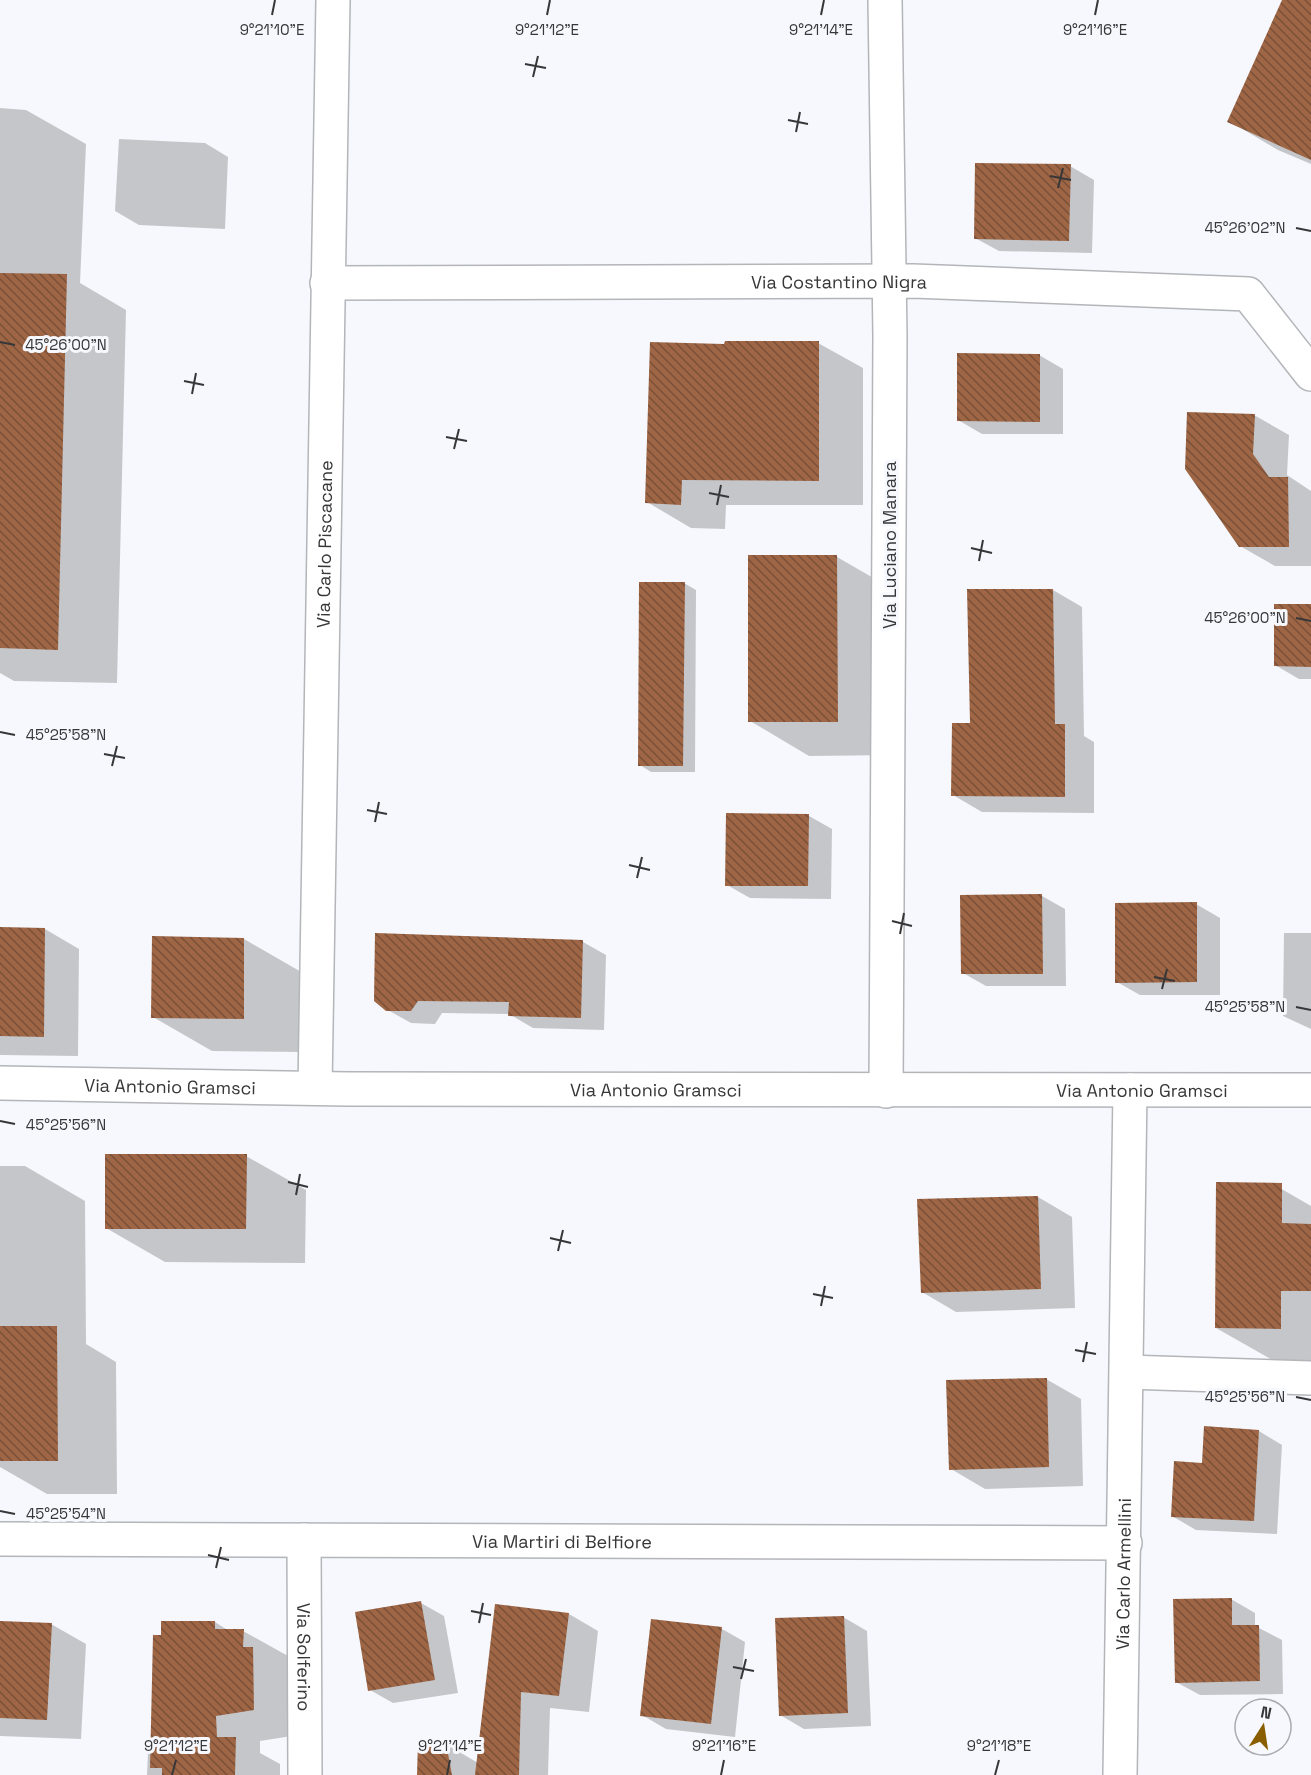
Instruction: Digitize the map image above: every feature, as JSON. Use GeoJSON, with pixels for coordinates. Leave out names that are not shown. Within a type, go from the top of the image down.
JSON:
{"type":"FeatureCollection","features":[{"type":"Feature","properties":{"kind":"street","name":"Via Carlo Piscacane"},"geometry":{"type":"LineString","coordinates":[[315,1088],[333,0]]}},
{"type":"Feature","properties":{"kind":"street","name":"Via Luciano Manara"},"geometry":{"type":"LineString","coordinates":[[885,0],[889,281],[886,1091]]}},
{"type":"Feature","properties":{"kind":"street","name":"Via Costantino Nigra"},"geometry":{"type":"LineString","coordinates":[[327,283],[889,281],[1248,294],[1311,374]]}},
{"type":"Feature","properties":{"kind":"street","name":"Via Antonio Gramsci"},"geometry":{"type":"LineString","coordinates":[[0,1083],[315,1088],[886,1091],[1311,1090]]}},
{"type":"Feature","properties":{"kind":"street","name":"Via Carlo Armellini"},"geometry":{"type":"LineString","coordinates":[[1120,1775],[1130,1090]]}},
{"type":"Feature","properties":{"kind":"street"},"geometry":{"type":"LineString","coordinates":[[1127,1372],[1311,1378]]}},
{"type":"Feature","properties":{"kind":"street","name":"Via Martiri di Belfiore"},"geometry":{"type":"LineString","coordinates":[[0,1539],[1125,1543]]}},
{"type":"Feature","properties":{"kind":"street","name":"Via Solferino"},"geometry":{"type":"LineString","coordinates":[[304,1540],[305,1775]]}},
{"type":"Feature","properties":{"kind":"building"},"geometry":{"type":"Polygon","coordinates":[[[1282,0],[1311,0],[1311,160],[1227,122],[1282,0]]]}},
{"type":"Feature","properties":{"kind":"building"},"geometry":{"type":"Polygon","coordinates":[[[975,163],[1071,164],[1069,241],[974,239],[975,163]]]}},
{"type":"Feature","properties":{"kind":"building"},"geometry":{"type":"Polygon","coordinates":[[[0,273],[67,274],[58,650],[0,648],[0,273]]]}},
{"type":"Feature","properties":{"kind":"building"},"geometry":{"type":"Polygon","coordinates":[[[725,341],[819,341],[819,481],[682,480],[681,505],[645,503],[650,342],[724,344],[725,341]]]}},
{"type":"Feature","properties":{"kind":"building"},"geometry":{"type":"Polygon","coordinates":[[[957,353],[1040,354],[1040,422],[957,421],[957,353]]]}},
{"type":"Feature","properties":{"kind":"building"},"geometry":{"type":"Polygon","coordinates":[[[1187,412],[1255,414],[1253,454],[1269,477],[1288,477],[1289,547],[1239,547],[1185,469],[1187,412]]]}},
{"type":"Feature","properties":{"kind":"building"},"geometry":{"type":"Polygon","coordinates":[[[748,555],[837,555],[838,722],[748,722],[748,555]]]}},
{"type":"Feature","properties":{"kind":"building"},"geometry":{"type":"Polygon","coordinates":[[[639,582],[685,582],[683,766],[638,766],[639,582]]]}},
{"type":"Feature","properties":{"kind":"building"},"geometry":{"type":"Polygon","coordinates":[[[967,589],[1053,589],[1055,724],[1065,724],[1065,797],[951,796],[952,723],[970,723],[967,589]]]}},
{"type":"Feature","properties":{"kind":"building"},"geometry":{"type":"Polygon","coordinates":[[[1274,604],[1311,604],[1311,667],[1274,666],[1274,604]]]}},
{"type":"Feature","properties":{"kind":"building"},"geometry":{"type":"Polygon","coordinates":[[[726,813],[809,814],[808,886],[725,886],[726,813]]]}},
{"type":"Feature","properties":{"kind":"building"},"geometry":{"type":"Polygon","coordinates":[[[1042,894],[1043,974],[961,974],[960,895],[1042,894]]]}},
{"type":"Feature","properties":{"kind":"building"},"geometry":{"type":"Polygon","coordinates":[[[1197,902],[1197,982],[1115,983],[1115,903],[1197,902]]]}},
{"type":"Feature","properties":{"kind":"building"},"geometry":{"type":"Polygon","coordinates":[[[0,927],[45,928],[44,1037],[0,1036],[0,927]]]}},
{"type":"Feature","properties":{"kind":"building"},"geometry":{"type":"Polygon","coordinates":[[[375,933],[583,940],[581,1018],[508,1016],[509,1002],[418,1001],[411,1011],[386,1011],[374,1001],[375,933]]]}},
{"type":"Feature","properties":{"kind":"building"},"geometry":{"type":"Polygon","coordinates":[[[152,936],[244,938],[244,1019],[151,1018],[152,936]]]}},
{"type":"Feature","properties":{"kind":"building"},"geometry":{"type":"Polygon","coordinates":[[[105,1154],[247,1154],[246,1229],[105,1229],[105,1154]]]}},
{"type":"Feature","properties":{"kind":"building"},"geometry":{"type":"Polygon","coordinates":[[[1216,1182],[1282,1183],[1282,1223],[1311,1224],[1311,1291],[1281,1291],[1281,1329],[1215,1328],[1216,1182]]]}},
{"type":"Feature","properties":{"kind":"building"},"geometry":{"type":"Polygon","coordinates":[[[1038,1196],[1041,1289],[921,1293],[917,1199],[1038,1196]]]}},
{"type":"Feature","properties":{"kind":"building"},"geometry":{"type":"Polygon","coordinates":[[[0,1326],[57,1326],[58,1461],[0,1461],[0,1326]]]}},
{"type":"Feature","properties":{"kind":"building"},"geometry":{"type":"Polygon","coordinates":[[[1047,1378],[1049,1467],[949,1470],[946,1380],[1047,1378]]]}},
{"type":"Feature","properties":{"kind":"building"},"geometry":{"type":"Polygon","coordinates":[[[1204,1426],[1259,1430],[1254,1521],[1171,1517],[1174,1461],[1202,1463],[1204,1426]]]}},
{"type":"Feature","properties":{"kind":"building"},"geometry":{"type":"Polygon","coordinates":[[[1232,1598],[1232,1625],[1259,1625],[1260,1681],[1175,1683],[1173,1599],[1232,1598]]]}},
{"type":"Feature","properties":{"kind":"building"},"geometry":{"type":"Polygon","coordinates":[[[421,1601],[435,1680],[368,1691],[355,1612],[421,1601]]]}},
{"type":"Feature","properties":{"kind":"building"},"geometry":{"type":"Polygon","coordinates":[[[495,1604],[569,1613],[559,1696],[521,1692],[519,1775],[475,1775],[495,1604]]]}},
{"type":"Feature","properties":{"kind":"building"},"geometry":{"type":"Polygon","coordinates":[[[844,1616],[848,1713],[779,1716],[775,1618],[844,1616]]]}},
{"type":"Feature","properties":{"kind":"building"},"geometry":{"type":"Polygon","coordinates":[[[651,1619],[722,1627],[711,1724],[640,1716],[651,1619]]]}},
{"type":"Feature","properties":{"kind":"building"},"geometry":{"type":"Polygon","coordinates":[[[0,1621],[52,1623],[47,1720],[0,1718],[0,1621]]]}},
{"type":"Feature","properties":{"kind":"building"},"geometry":{"type":"Polygon","coordinates":[[[161,1621],[215,1621],[215,1629],[244,1629],[243,1647],[253,1647],[254,1710],[216,1716],[217,1737],[236,1737],[235,1775],[162,1775],[162,1768],[150,1768],[153,1635],[161,1635],[161,1621]]]}},
{"type":"Feature","properties":{"kind":"building"},"geometry":{"type":"Polygon","coordinates":[[[418,1742],[446,1743],[452,1775],[417,1775],[418,1742]]]}}]}
